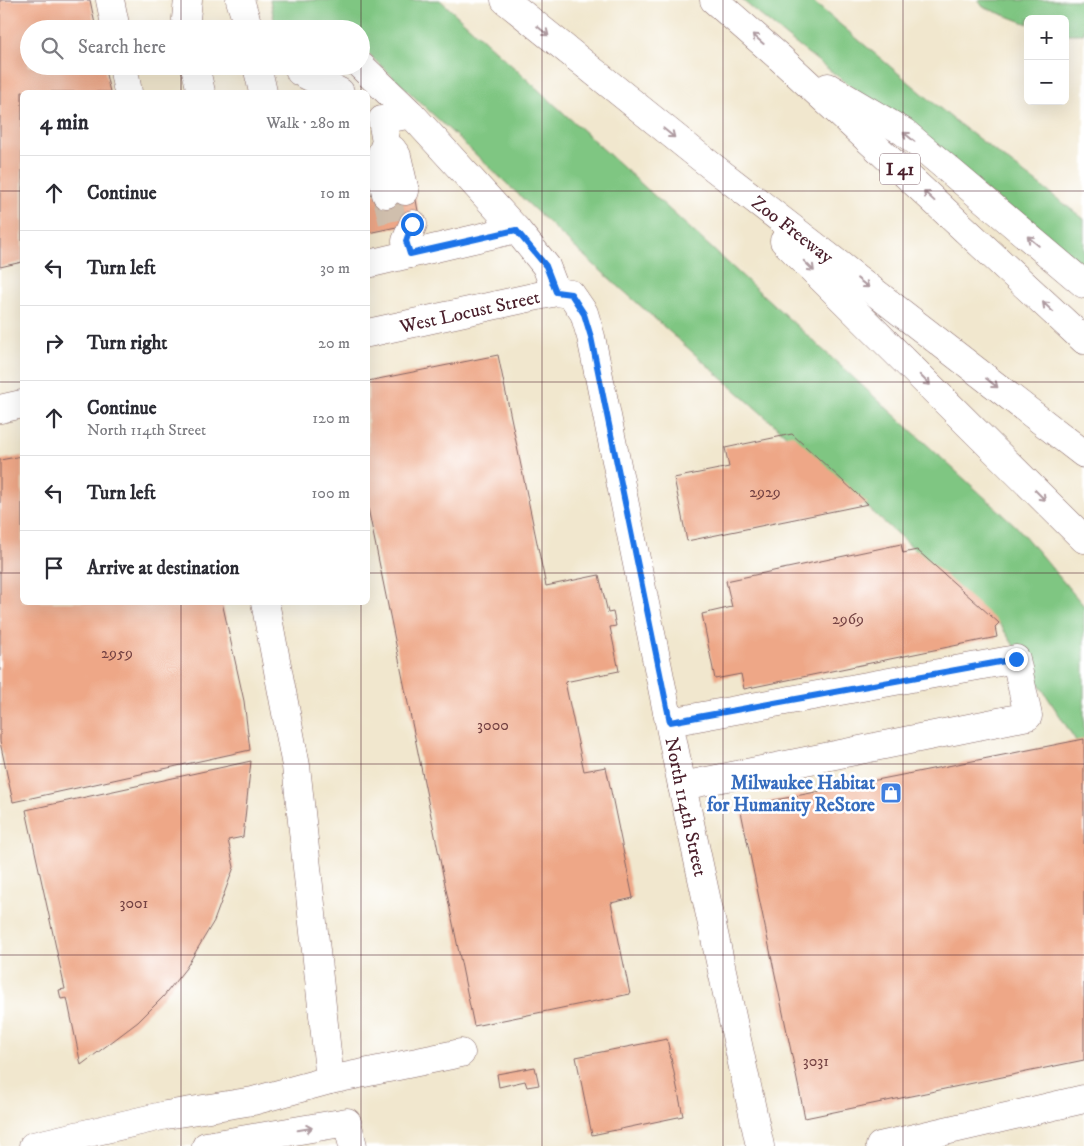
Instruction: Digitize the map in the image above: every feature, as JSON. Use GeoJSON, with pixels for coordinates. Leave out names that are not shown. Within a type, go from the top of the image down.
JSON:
{"type":"FeatureCollection","features":[{"type":"Feature","properties":{"kind":"main road"},"geometry":{"type":"LineString","coordinates":[[110,0],[114,20]]}},
{"type":"Feature","properties":{"kind":"main road"},"geometry":{"type":"LineString","coordinates":[[187,20],[188,0]]}},
{"type":"Feature","properties":{"kind":"main road"},"geometry":{"type":"LineString","coordinates":[[240,0],[246,20]]}},
{"type":"Feature","properties":{"kind":"main road","name":"Zoo Freeway"},"geometry":{"type":"LineString","coordinates":[[505,0],[700,158],[1084,454]]}},
{"type":"Feature","properties":{"kind":"main road","name":"I 41"},"geometry":{"type":"LineString","coordinates":[[714,0],[779,57],[1084,340]]}},
{"type":"Feature","properties":{"kind":"main road"},"geometry":{"type":"LineString","coordinates":[[779,57],[904,132],[1084,284]]}},
{"type":"Feature","properties":{"kind":"main road"},"geometry":{"type":"LineString","coordinates":[[125,75],[128,90]]}},
{"type":"Feature","properties":{"kind":"main road"},"geometry":{"type":"LineString","coordinates":[[197,75],[201,90]]}},
{"type":"Feature","properties":{"kind":"main road"},"geometry":{"type":"LineString","coordinates":[[260,75],[263,90]]}},
{"type":"Feature","properties":{"kind":"main road"},"geometry":{"type":"LineString","coordinates":[[301,77],[335,90]]}},
{"type":"Feature","properties":{"kind":"main road","name":"North 114th Street"},"geometry":{"type":"LineString","coordinates":[[369,82],[410,114],[516,230],[546,266],[563,293],[584,314],[591,337],[682,786],[760,1146]]}},
{"type":"Feature","properties":{"kind":"main road"},"geometry":{"type":"LineString","coordinates":[[396,192],[379,160],[386,142],[382,120],[410,114]]}},
{"type":"Feature","properties":{"kind":"main road"},"geometry":{"type":"LineString","coordinates":[[700,158],[1084,539]]}},
{"type":"Feature","properties":{"kind":"main road"},"geometry":{"type":"LineString","coordinates":[[370,263],[406,237],[516,230]]}},
{"type":"Feature","properties":{"kind":"main road","name":"West Locust Street"},"geometry":{"type":"LineString","coordinates":[[370,333],[563,293]]}},
{"type":"Feature","properties":{"kind":"main road"},"geometry":{"type":"LineString","coordinates":[[0,409],[20,404]]}},
{"type":"Feature","properties":{"kind":"main road"},"geometry":{"type":"LineString","coordinates":[[266,605],[296,766],[330,1080]]}},
{"type":"Feature","properties":{"kind":"main road"},"geometry":{"type":"LineString","coordinates":[[670,722],[1016,659],[1028,716],[856,757],[800,768],[682,786]]}},
{"type":"Feature","properties":{"kind":"main road"},"geometry":{"type":"LineString","coordinates":[[32,1146],[166,1115],[253,1101],[330,1080],[461,1053]]}},
{"type":"Feature","properties":{"kind":"main road"},"geometry":{"type":"LineString","coordinates":[[880,1146],[1084,1099]]}},
{"type":"Feature","properties":{"kind":"main road"},"geometry":{"type":"LineString","coordinates":[[206,1146],[347,1122],[352,1146]]}},
{"type":"Feature","properties":{"kind":"green space"},"geometry":{"type":"Polygon","coordinates":[[[270,0],[440,0],[1017,527],[1084,606],[1084,753],[1001,626],[582,254],[370,55],[370,20],[274,20],[270,0]]]}},
{"type":"Feature","properties":{"kind":"green space"},"geometry":{"type":"Polygon","coordinates":[[[742,0],[811,0],[954,120],[1084,219],[1084,266],[788,38],[742,0]]]}},
{"type":"Feature","properties":{"kind":"green space"},"geometry":{"type":"Polygon","coordinates":[[[978,0],[1084,0],[1084,34],[1069,34],[1069,15],[1024,15],[1024,22],[983,7],[978,0]]]}},
{"type":"Feature","properties":{"kind":"building"},"geometry":{"type":"Polygon","coordinates":[[[0,0],[90,0],[94,20],[20,20],[20,75],[106,75],[110,90],[20,90],[20,262],[0,267],[0,0]]]}},
{"type":"Feature","properties":{"kind":"building"},"geometry":{"type":"Polygon","coordinates":[[[414,189],[420,222],[370,233],[370,195],[414,189]]]}},
{"type":"Feature","properties":{"kind":"building"},"geometry":{"type":"Polygon","coordinates":[[[498,355],[546,586],[599,575],[608,613],[613,612],[616,626],[610,627],[619,671],[565,682],[584,771],[606,767],[633,898],[611,903],[630,994],[474,1026],[370,518],[370,381],[498,355]]]}},
{"type":"Feature","properties":{"kind":"building"},"geometry":{"type":"Polygon","coordinates":[[[792,434],[868,504],[687,541],[674,478],[729,467],[725,448],[792,434]]]}},
{"type":"Feature","properties":{"kind":"building"},"geometry":{"type":"Polygon","coordinates":[[[20,456],[20,605],[223,605],[244,701],[250,750],[13,802],[0,742],[0,460],[20,456]]]}},
{"type":"Feature","properties":{"kind":"building"},"geometry":{"type":"Polygon","coordinates":[[[901,544],[903,553],[917,550],[999,623],[995,627],[997,637],[744,689],[741,674],[715,679],[702,614],[732,607],[726,581],[901,544]]]}},
{"type":"Feature","properties":{"kind":"building"},"geometry":{"type":"Polygon","coordinates":[[[1084,739],[1084,1060],[805,1118],[740,807],[1084,739]]]}},
{"type":"Feature","properties":{"kind":"building"},"geometry":{"type":"Polygon","coordinates":[[[251,761],[243,837],[228,840],[234,867],[214,921],[186,968],[163,997],[138,1022],[81,1065],[67,998],[61,999],[59,990],[65,989],[26,810],[251,761]]]}},
{"type":"Feature","properties":{"kind":"building"},"geometry":{"type":"Polygon","coordinates":[[[667,1039],[683,1116],[592,1135],[576,1057],[667,1039]]]}},
{"type":"Feature","properties":{"kind":"building"},"geometry":{"type":"Polygon","coordinates":[[[535,1067],[539,1085],[527,1087],[525,1081],[499,1087],[497,1074],[535,1067]]]}},
{"type":"Feature","properties":{"kind":"tunnel"},"geometry":{"type":"LineString","coordinates":[[386,194],[394,227]]}},
{"type":"Feature","properties":{"kind":"place","name":"Milwaukee Habitat for Humanity ReStore"},"geometry":{"type":"Point","coordinates":[891,793]}},
{"type":"Feature","properties":{"kind":"route"},"geometry":{"type":"LineString","coordinates":[[412,224],[406,241],[410,254],[516,230],[546,266],[556,292],[571,294],[584,314],[591,337],[670,722],[704,714],[1016,659]]}}]}
